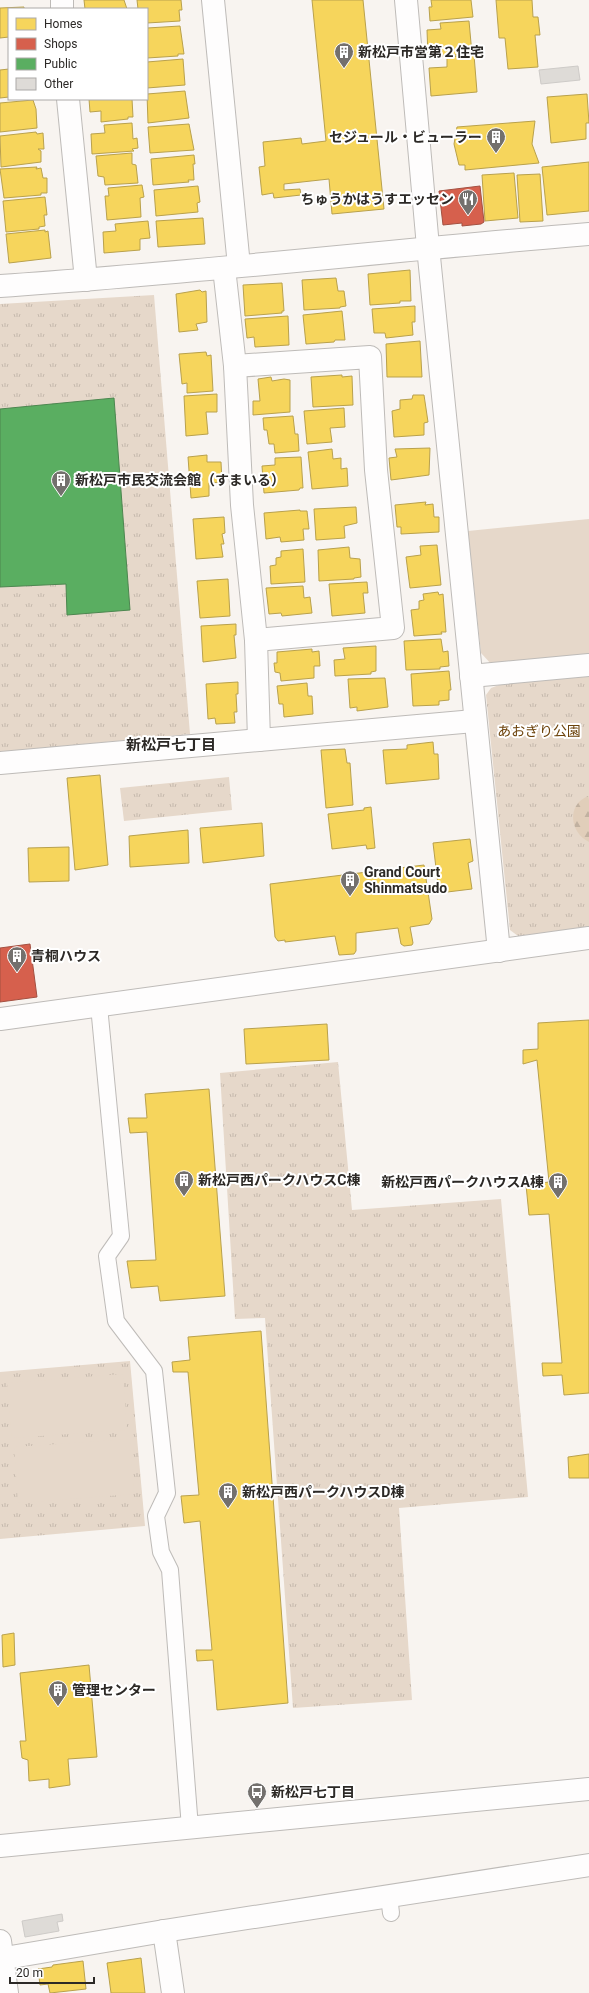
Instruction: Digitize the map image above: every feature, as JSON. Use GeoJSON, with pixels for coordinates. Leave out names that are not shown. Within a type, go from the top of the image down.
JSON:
{"type":"FeatureCollection","features":[{"type":"Feature","properties":{"kind":"street"},"geometry":{"type":"LineString","coordinates":[[213,0],[231,267],[242,505],[256,640],[259,740]]}},
{"type":"Feature","properties":{"kind":"street"},"geometry":{"type":"LineString","coordinates":[[406,0],[428,247],[471,676],[474,721],[499,951]]}},
{"type":"Feature","properties":{"kind":"street"},"geometry":{"type":"LineString","coordinates":[[68,100],[86,280]]}},
{"type":"Feature","properties":{"kind":"street"},"geometry":{"type":"LineString","coordinates":[[0,286],[86,280],[428,247],[589,234]]}},
{"type":"Feature","properties":{"kind":"street"},"geometry":{"type":"LineString","coordinates":[[235,366],[370,357],[376,470],[393,628],[256,640]]}},
{"type":"Feature","properties":{"kind":"street"},"geometry":{"type":"LineString","coordinates":[[471,676],[589,665]]}},
{"type":"Feature","properties":{"kind":"street"},"geometry":{"type":"LineString","coordinates":[[0,763],[474,721]]}},
{"type":"Feature","properties":{"kind":"street"},"geometry":{"type":"LineString","coordinates":[[0,1019],[589,938]]}},
{"type":"Feature","properties":{"kind":"street"},"geometry":{"type":"LineString","coordinates":[[0,1846],[589,1790]]}},
{"type":"Feature","properties":{"kind":"street"},"geometry":{"type":"LineString","coordinates":[[7,1993],[1,1953],[164,1930],[390,1905],[589,1865]]}},
{"type":"Feature","properties":{"kind":"street"},"geometry":{"type":"LineString","coordinates":[[164,1930],[173,1993]]}},
{"type":"Feature","properties":{"kind":"lane"},"geometry":{"type":"LineString","coordinates":[[99,1006],[121,1236],[107,1256],[116,1321],[154,1371],[167,1493],[156,1516],[160,1552],[170,1570],[190,1828]]}},
{"type":"Feature","properties":{"kind":"green space"},"geometry":{"type":"Polygon","coordinates":[[[154,295],[190,734],[0,752],[0,304],[154,295]]]}},
{"type":"Feature","properties":{"kind":"green space"},"geometry":{"type":"Polygon","coordinates":[[[589,519],[589,657],[492,665],[481,653],[468,531],[589,519]]]}},
{"type":"Feature","properties":{"kind":"green space","name":"あおぎり公園"},"geometry":{"type":"Polygon","coordinates":[[[589,674],[589,928],[522,939],[510,930],[486,695],[491,688],[499,685],[589,674]]]}},
{"type":"Feature","properties":{"kind":"green space"},"geometry":{"type":"Polygon","coordinates":[[[229,777],[232,810],[124,821],[120,788],[229,777]]]}},
{"type":"Feature","properties":{"kind":"green space"},"geometry":{"type":"Polygon","coordinates":[[[588,796],[589,842],[578,832],[573,819],[576,806],[581,800],[588,796]]]}},
{"type":"Feature","properties":{"kind":"green space"},"geometry":{"type":"Polygon","coordinates":[[[338,1062],[352,1210],[501,1199],[528,1497],[399,1508],[412,1700],[293,1708],[265,1318],[235,1319],[220,1073],[338,1062]]]}},
{"type":"Feature","properties":{"kind":"green space"},"geometry":{"type":"Polygon","coordinates":[[[130,1361],[145,1526],[0,1539],[0,1372],[130,1361]]]}},
{"type":"Feature","properties":{"kind":"green space"},"geometry":{"type":"Polygon","coordinates":[[[123,1374],[127,1430],[12,1438],[7,1383],[123,1374]]]}},
{"type":"Feature","properties":{"kind":"green space"},"geometry":{"type":"Polygon","coordinates":[[[130,1439],[134,1494],[18,1503],[14,1447],[130,1439]]]}},
{"type":"Feature","properties":{"kind":"building: Homes"},"geometry":{"type":"Polygon","coordinates":[[[84,0],[124,0],[127,8],[85,8],[84,0]]]}},
{"type":"Feature","properties":{"kind":"building: Homes"},"geometry":{"type":"Polygon","coordinates":[[[137,0],[181,0],[182,10],[179,10],[180,21],[148,23],[148,8],[138,8],[137,0]]]}},
{"type":"Feature","properties":{"kind":"building: Homes","name":"新松戸市営第２住宅"},"geometry":{"type":"Polygon","coordinates":[[[312,0],[363,0],[384,209],[332,214],[329,179],[284,184],[284,190],[300,189],[301,195],[274,198],[273,193],[262,195],[259,167],[265,166],[263,142],[301,138],[302,144],[326,141],[312,0]]]}},
{"type":"Feature","properties":{"kind":"building: Homes"},"geometry":{"type":"Polygon","coordinates":[[[431,0],[471,0],[473,17],[430,21],[429,7],[432,7],[431,0]]]}},
{"type":"Feature","properties":{"kind":"building: Homes"},"geometry":{"type":"Polygon","coordinates":[[[496,0],[532,0],[533,17],[538,17],[540,35],[535,35],[538,67],[508,69],[505,38],[499,38],[496,0]]]}},
{"type":"Feature","properties":{"kind":"building: Homes"},"geometry":{"type":"Polygon","coordinates":[[[24,7],[8,8],[8,37],[0,38],[0,8],[24,7]]]}},
{"type":"Feature","properties":{"kind":"building: Homes"},"geometry":{"type":"Polygon","coordinates":[[[469,21],[472,54],[428,57],[427,30],[441,29],[440,23],[469,21]]]}},
{"type":"Feature","properties":{"kind":"building: Homes"},"geometry":{"type":"Polygon","coordinates":[[[180,26],[184,54],[178,54],[178,56],[148,58],[148,28],[180,26]]]}},
{"type":"Feature","properties":{"kind":"building: Homes"},"geometry":{"type":"Polygon","coordinates":[[[474,55],[477,92],[431,96],[429,68],[447,67],[447,57],[474,55]]]}},
{"type":"Feature","properties":{"kind":"building: Homes"},"geometry":{"type":"Polygon","coordinates":[[[183,59],[185,85],[148,88],[148,62],[183,59]]]}},
{"type":"Feature","properties":{"kind":"building: Homes"},"geometry":{"type":"Polygon","coordinates":[[[8,69],[8,97],[0,98],[0,70],[8,69]]]}},
{"type":"Feature","properties":{"kind":"building: Homes"},"geometry":{"type":"Polygon","coordinates":[[[185,91],[189,118],[148,123],[148,94],[185,91]]]}},
{"type":"Feature","properties":{"kind":"building: Homes"},"geometry":{"type":"Polygon","coordinates":[[[587,94],[589,123],[586,123],[586,139],[551,143],[547,97],[587,94]]]}},
{"type":"Feature","properties":{"kind":"building: Homes"},"geometry":{"type":"Polygon","coordinates":[[[33,100],[36,109],[37,128],[0,132],[0,103],[33,100]]]}},
{"type":"Feature","properties":{"kind":"building: Homes"},"geometry":{"type":"Polygon","coordinates":[[[89,100],[132,100],[133,117],[128,117],[128,119],[101,122],[101,111],[90,112],[89,100]]]}},
{"type":"Feature","properties":{"kind":"building: Homes","name":"セジュール・ビューラー"},"geometry":{"type":"Polygon","coordinates":[[[535,121],[532,144],[539,163],[465,170],[465,165],[459,165],[454,144],[457,127],[535,121]]]}},
{"type":"Feature","properties":{"kind":"building: Homes"},"geometry":{"type":"Polygon","coordinates":[[[132,123],[133,139],[137,138],[138,148],[132,149],[134,151],[92,154],[91,134],[105,133],[104,125],[132,123]]]}},
{"type":"Feature","properties":{"kind":"building: Homes"},"geometry":{"type":"Polygon","coordinates":[[[189,124],[194,150],[150,153],[148,127],[189,124]]]}},
{"type":"Feature","properties":{"kind":"building: Homes"},"geometry":{"type":"Polygon","coordinates":[[[36,132],[37,134],[43,133],[44,149],[38,149],[41,151],[41,162],[1,167],[0,136],[36,132]]]}},
{"type":"Feature","properties":{"kind":"building: Homes"},"geometry":{"type":"Polygon","coordinates":[[[132,153],[132,164],[136,165],[138,183],[105,185],[104,177],[98,176],[96,156],[132,153]]]}},
{"type":"Feature","properties":{"kind":"building: Homes"},"geometry":{"type":"Polygon","coordinates":[[[194,155],[194,180],[188,180],[189,182],[153,185],[151,159],[194,155]]]}},
{"type":"Feature","properties":{"kind":"building: Homes"},"geometry":{"type":"Polygon","coordinates":[[[589,162],[589,211],[547,215],[542,167],[589,162]]]}},
{"type":"Feature","properties":{"kind":"building: Homes"},"geometry":{"type":"Polygon","coordinates":[[[37,167],[36,169],[41,168],[43,178],[47,178],[47,193],[41,193],[41,195],[4,198],[0,169],[37,167]]]}},
{"type":"Feature","properties":{"kind":"building: Homes"},"geometry":{"type":"Polygon","coordinates":[[[514,173],[518,218],[485,221],[482,175],[514,173]]]}},
{"type":"Feature","properties":{"kind":"building: Homes"},"geometry":{"type":"Polygon","coordinates":[[[540,174],[543,221],[520,222],[517,175],[540,174]]]}},
{"type":"Feature","properties":{"kind":"building: Homes"},"geometry":{"type":"Polygon","coordinates":[[[142,185],[144,197],[140,198],[141,217],[107,220],[105,196],[109,196],[108,188],[142,185]]]}},
{"type":"Feature","properties":{"kind":"building: Homes"},"geometry":{"type":"Polygon","coordinates":[[[198,186],[200,202],[197,203],[198,212],[156,216],[154,190],[198,186]]]}},
{"type":"Feature","properties":{"kind":"building: Homes"},"geometry":{"type":"Polygon","coordinates":[[[45,197],[47,215],[44,215],[45,226],[39,227],[39,229],[6,232],[3,201],[45,197]]]}},
{"type":"Feature","properties":{"kind":"building: Homes"},"geometry":{"type":"Polygon","coordinates":[[[203,218],[205,244],[158,247],[156,221],[203,218]]]}},
{"type":"Feature","properties":{"kind":"building: Homes"},"geometry":{"type":"Polygon","coordinates":[[[148,221],[150,238],[140,239],[140,250],[104,253],[103,232],[116,231],[115,224],[148,221]]]}},
{"type":"Feature","properties":{"kind":"building: Homes"},"geometry":{"type":"Polygon","coordinates":[[[45,230],[45,232],[48,231],[51,258],[9,263],[6,234],[45,230]]]}},
{"type":"Feature","properties":{"kind":"building: Homes"},"geometry":{"type":"Polygon","coordinates":[[[410,270],[411,301],[370,305],[368,274],[410,270]]]}},
{"type":"Feature","properties":{"kind":"building: Homes"},"geometry":{"type":"Polygon","coordinates":[[[336,278],[338,291],[344,291],[346,306],[340,308],[304,310],[302,280],[336,278]]]}},
{"type":"Feature","properties":{"kind":"building: Homes"},"geometry":{"type":"Polygon","coordinates":[[[282,283],[284,311],[282,311],[282,313],[245,316],[243,285],[282,283]]]}},
{"type":"Feature","properties":{"kind":"building: Homes"},"geometry":{"type":"Polygon","coordinates":[[[200,290],[202,292],[206,291],[207,322],[196,324],[198,330],[179,332],[176,294],[200,290]]]}},
{"type":"Feature","properties":{"kind":"building: Homes"},"geometry":{"type":"Polygon","coordinates":[[[415,306],[415,322],[412,322],[413,335],[386,338],[385,333],[374,333],[372,309],[415,306]]]}},
{"type":"Feature","properties":{"kind":"building: Homes"},"geometry":{"type":"Polygon","coordinates":[[[342,311],[345,340],[306,344],[303,315],[342,311]]]}},
{"type":"Feature","properties":{"kind":"building: Homes"},"geometry":{"type":"Polygon","coordinates":[[[288,316],[289,345],[255,347],[254,337],[247,338],[245,319],[288,316]]]}},
{"type":"Feature","properties":{"kind":"building: Homes"},"geometry":{"type":"Polygon","coordinates":[[[420,341],[422,377],[387,377],[386,344],[420,341]]]}},
{"type":"Feature","properties":{"kind":"building: Homes"},"geometry":{"type":"Polygon","coordinates":[[[206,352],[207,356],[211,355],[213,391],[187,393],[187,383],[182,384],[179,354],[206,352]]]}},
{"type":"Feature","properties":{"kind":"building: Homes"},"geometry":{"type":"Polygon","coordinates":[[[342,375],[342,377],[352,376],[353,405],[313,407],[311,377],[342,375]]]}},
{"type":"Feature","properties":{"kind":"building: Homes"},"geometry":{"type":"Polygon","coordinates":[[[271,377],[272,381],[284,379],[290,380],[290,412],[253,415],[253,401],[260,401],[258,379],[271,377]]]}},
{"type":"Feature","properties":{"kind":"building: Homes"},"geometry":{"type":"Polygon","coordinates":[[[217,394],[217,412],[206,412],[208,434],[186,436],[184,396],[217,394]]]}},
{"type":"Feature","properties":{"kind":"building: Homes"},"geometry":{"type":"Polygon","coordinates":[[[413,395],[424,395],[428,422],[424,423],[424,435],[394,437],[392,411],[400,409],[400,400],[412,399],[413,395]]]}},
{"type":"Feature","properties":{"kind":"building: Homes"},"geometry":{"type":"Polygon","coordinates":[[[344,408],[345,427],[330,428],[332,442],[307,444],[304,411],[344,408]]]}},
{"type":"Feature","properties":{"kind":"building: Homes"},"geometry":{"type":"Polygon","coordinates":[[[293,416],[295,434],[298,434],[299,451],[275,453],[274,444],[269,444],[267,430],[264,430],[263,418],[293,416]]]}},
{"type":"Feature","properties":{"kind":"building: Homes"},"geometry":{"type":"Polygon","coordinates":[[[430,448],[429,475],[391,480],[389,458],[397,457],[395,449],[430,448]]]}},
{"type":"Feature","properties":{"kind":"building: Homes"},"geometry":{"type":"Polygon","coordinates":[[[332,449],[333,459],[341,458],[341,469],[347,468],[348,486],[312,489],[308,452],[332,449]]]}},
{"type":"Feature","properties":{"kind":"building: Homes"},"geometry":{"type":"Polygon","coordinates":[[[207,455],[207,462],[221,462],[222,482],[209,483],[209,496],[191,498],[188,457],[207,455]]]}},
{"type":"Feature","properties":{"kind":"building: Homes"},"geometry":{"type":"Polygon","coordinates":[[[301,457],[303,488],[300,488],[299,490],[264,493],[262,466],[275,465],[275,458],[301,457]]]}},
{"type":"Feature","properties":{"kind":"building: Homes"},"geometry":{"type":"Polygon","coordinates":[[[426,502],[425,505],[433,504],[434,517],[439,517],[439,532],[401,534],[401,527],[397,527],[395,505],[426,502]]]}},
{"type":"Feature","properties":{"kind":"building: Homes"},"geometry":{"type":"Polygon","coordinates":[[[356,507],[357,523],[344,526],[345,538],[316,540],[314,509],[356,507]]]}},
{"type":"Feature","properties":{"kind":"building: Homes"},"geometry":{"type":"Polygon","coordinates":[[[300,510],[307,511],[309,529],[303,529],[304,540],[281,542],[280,537],[266,539],[264,513],[300,510]]]}},
{"type":"Feature","properties":{"kind":"building: Homes"},"geometry":{"type":"Polygon","coordinates":[[[224,517],[225,533],[222,534],[224,544],[221,544],[223,557],[196,559],[193,519],[224,517]]]}},
{"type":"Feature","properties":{"kind":"building: Homes"},"geometry":{"type":"Polygon","coordinates":[[[437,545],[441,585],[410,588],[406,557],[421,555],[420,546],[437,545]]]}},
{"type":"Feature","properties":{"kind":"building: Homes"},"geometry":{"type":"Polygon","coordinates":[[[349,547],[350,558],[360,559],[361,577],[354,579],[319,581],[318,550],[349,547]]]}},
{"type":"Feature","properties":{"kind":"building: Homes"},"geometry":{"type":"Polygon","coordinates":[[[303,549],[305,582],[271,584],[270,566],[276,565],[276,558],[281,557],[281,551],[303,549]]]}},
{"type":"Feature","properties":{"kind":"building: Homes"},"geometry":{"type":"Polygon","coordinates":[[[228,579],[230,616],[200,618],[197,581],[228,579]]]}},
{"type":"Feature","properties":{"kind":"building: Homes"},"geometry":{"type":"Polygon","coordinates":[[[367,582],[368,593],[363,593],[365,613],[332,616],[329,584],[367,582]]]}},
{"type":"Feature","properties":{"kind":"building: Homes"},"geometry":{"type":"Polygon","coordinates":[[[303,586],[304,598],[310,597],[312,613],[282,616],[281,613],[269,614],[266,588],[303,586]]]}},
{"type":"Feature","properties":{"kind":"building: Homes"},"geometry":{"type":"Polygon","coordinates":[[[438,592],[439,595],[443,594],[446,632],[441,632],[442,634],[414,636],[411,610],[419,609],[419,601],[424,600],[423,594],[438,592]]]}},
{"type":"Feature","properties":{"kind":"building: Homes"},"geometry":{"type":"Polygon","coordinates":[[[236,624],[236,635],[234,635],[236,658],[203,662],[201,626],[236,624]]]}},
{"type":"Feature","properties":{"kind":"building: Homes"},"geometry":{"type":"Polygon","coordinates":[[[441,639],[443,652],[448,651],[449,666],[440,667],[440,669],[406,670],[404,641],[441,639]]]}},
{"type":"Feature","properties":{"kind":"building: Homes"},"geometry":{"type":"Polygon","coordinates":[[[376,646],[376,671],[371,672],[371,674],[335,676],[334,660],[345,659],[343,648],[376,646]]]}},
{"type":"Feature","properties":{"kind":"building: Homes"},"geometry":{"type":"Polygon","coordinates":[[[312,649],[312,652],[319,651],[320,666],[314,666],[314,678],[281,681],[280,673],[275,672],[274,663],[277,663],[277,652],[312,649]]]}},
{"type":"Feature","properties":{"kind":"building: Homes"},"geometry":{"type":"Polygon","coordinates":[[[449,671],[451,690],[449,690],[449,700],[439,701],[439,705],[413,706],[411,674],[449,671]]]}},
{"type":"Feature","properties":{"kind":"building: Homes"},"geometry":{"type":"Polygon","coordinates":[[[385,678],[388,707],[357,711],[357,707],[350,708],[348,679],[385,678]]]}},
{"type":"Feature","properties":{"kind":"building: Homes"},"geometry":{"type":"Polygon","coordinates":[[[238,682],[238,694],[236,694],[237,712],[234,712],[235,723],[216,724],[215,718],[208,719],[206,684],[238,682]]]}},
{"type":"Feature","properties":{"kind":"building: Homes"},"geometry":{"type":"Polygon","coordinates":[[[307,683],[308,696],[312,696],[313,714],[284,717],[283,704],[279,704],[277,686],[307,683]]]}},
{"type":"Feature","properties":{"kind":"building: Homes"},"geometry":{"type":"Polygon","coordinates":[[[433,742],[434,754],[438,754],[439,779],[386,784],[383,750],[407,749],[407,745],[433,742]]]}},
{"type":"Feature","properties":{"kind":"building: Homes"},"geometry":{"type":"Polygon","coordinates":[[[345,749],[347,763],[350,763],[353,805],[326,808],[321,750],[345,749]]]}},
{"type":"Feature","properties":{"kind":"building: Homes"},"geometry":{"type":"Polygon","coordinates":[[[100,775],[108,865],[75,870],[67,778],[100,775]]]}},
{"type":"Feature","properties":{"kind":"building: Homes"},"geometry":{"type":"Polygon","coordinates":[[[371,807],[375,848],[367,849],[366,845],[332,849],[328,814],[364,810],[364,808],[371,807]]]}},
{"type":"Feature","properties":{"kind":"building: Homes"},"geometry":{"type":"Polygon","coordinates":[[[262,823],[264,856],[203,863],[200,828],[262,823]]]}},
{"type":"Feature","properties":{"kind":"building: Homes"},"geometry":{"type":"Polygon","coordinates":[[[188,830],[189,863],[130,867],[129,836],[188,830]]]}},
{"type":"Feature","properties":{"kind":"building: Homes"},"geometry":{"type":"Polygon","coordinates":[[[470,839],[473,861],[468,863],[472,889],[439,893],[433,843],[470,839]]]}},
{"type":"Feature","properties":{"kind":"building: Homes"},"geometry":{"type":"Polygon","coordinates":[[[69,847],[69,881],[29,882],[28,848],[69,847]]]}},
{"type":"Feature","properties":{"kind":"building: Homes","name":"Grand Court Shinmatsudo"},"geometry":{"type":"Polygon","coordinates":[[[424,865],[432,919],[429,924],[410,927],[413,943],[412,945],[404,946],[401,944],[398,928],[356,933],[356,951],[354,954],[339,955],[335,936],[285,942],[285,940],[278,941],[275,937],[270,884],[424,865]]]}},
{"type":"Feature","properties":{"kind":"building: Homes","name":"新松戸西パークハウスA棟"},"geometry":{"type":"Polygon","coordinates":[[[589,1020],[589,1393],[564,1395],[562,1375],[543,1376],[542,1363],[562,1363],[549,1214],[529,1215],[526,1185],[549,1182],[537,1060],[523,1064],[523,1050],[538,1049],[538,1023],[589,1020]]]}},
{"type":"Feature","properties":{"kind":"building: Homes"},"geometry":{"type":"Polygon","coordinates":[[[327,1024],[329,1060],[246,1064],[244,1029],[327,1024]]]}},
{"type":"Feature","properties":{"kind":"building: Homes","name":"新松戸西パークハウスC棟"},"geometry":{"type":"Polygon","coordinates":[[[209,1089],[225,1296],[160,1301],[158,1286],[131,1288],[127,1261],[156,1260],[147,1132],[130,1133],[128,1118],[147,1118],[145,1094],[209,1089]]]}},
{"type":"Feature","properties":{"kind":"building: Homes","name":"新松戸西パークハウスD棟"},"geometry":{"type":"Polygon","coordinates":[[[261,1331],[288,1703],[217,1710],[213,1660],[197,1661],[196,1650],[212,1650],[200,1521],[184,1523],[181,1496],[199,1495],[188,1372],[173,1372],[172,1362],[190,1360],[188,1337],[261,1331]]]}},
{"type":"Feature","properties":{"kind":"building: Homes"},"geometry":{"type":"Polygon","coordinates":[[[589,1454],[589,1478],[569,1478],[568,1457],[589,1454]]]}},
{"type":"Feature","properties":{"kind":"building: Homes"},"geometry":{"type":"Polygon","coordinates":[[[14,1633],[15,1665],[3,1667],[2,1635],[14,1633]]]}},
{"type":"Feature","properties":{"kind":"building: Homes","name":"管理センター"},"geometry":{"type":"Polygon","coordinates":[[[89,1665],[97,1757],[68,1759],[70,1785],[49,1788],[49,1779],[29,1781],[28,1760],[22,1758],[20,1741],[26,1741],[20,1673],[89,1665]]]}},
{"type":"Feature","properties":{"kind":"building: Homes"},"geometry":{"type":"Polygon","coordinates":[[[141,1958],[145,1993],[111,1993],[107,1963],[141,1958]]]}},
{"type":"Feature","properties":{"kind":"building: Homes"},"geometry":{"type":"Polygon","coordinates":[[[83,1961],[86,1989],[50,1993],[48,1984],[40,1985],[38,1969],[52,1967],[53,1965],[83,1961]]]}},
{"type":"Feature","properties":{"kind":"building: Shops"},"geometry":{"type":"Polygon","coordinates":[[[480,186],[484,222],[481,224],[462,226],[462,223],[443,225],[439,191],[480,186]]]}},
{"type":"Feature","properties":{"kind":"building: Shops","name":"青桐ハウス"},"geometry":{"type":"Polygon","coordinates":[[[30,944],[37,997],[0,1002],[0,948],[30,944]]]}},
{"type":"Feature","properties":{"kind":"building: Public","name":"新松戸市民交流会館（すまいる）"},"geometry":{"type":"Polygon","coordinates":[[[114,398],[130,610],[67,615],[66,584],[0,587],[0,409],[114,398]]]}},
{"type":"Feature","properties":{"kind":"building: Other"},"geometry":{"type":"Polygon","coordinates":[[[578,66],[580,80],[541,84],[539,70],[578,66]]]}},
{"type":"Feature","properties":{"kind":"building: Other"},"geometry":{"type":"Polygon","coordinates":[[[62,1914],[63,1921],[57,1922],[59,1931],[25,1937],[22,1921],[62,1914]]]}},
{"type":"Feature","properties":{"kind":"place","name":"新松戸市営第２住宅"},"geometry":{"type":"Point","coordinates":[344,69]}},
{"type":"Feature","properties":{"kind":"place","name":"セジュール・ビューラー"},"geometry":{"type":"Point","coordinates":[496,154]}},
{"type":"Feature","properties":{"kind":"place","name":"ちゅうかはうすエッセン"},"geometry":{"type":"Point","coordinates":[468,216]}},
{"type":"Feature","properties":{"kind":"place","name":"新松戸市民交流会館（すまいる）"},"geometry":{"type":"Point","coordinates":[61,497]}},
{"type":"Feature","properties":{"kind":"place","name":"Grand Court Shinmatsudo"},"geometry":{"type":"Point","coordinates":[350,897]}},
{"type":"Feature","properties":{"kind":"place","name":"青桐ハウス"},"geometry":{"type":"Point","coordinates":[17,973]}},
{"type":"Feature","properties":{"kind":"place","name":"新松戸西パークハウスC棟"},"geometry":{"type":"Point","coordinates":[184,1197]}},
{"type":"Feature","properties":{"kind":"place","name":"新松戸西パークハウスA棟"},"geometry":{"type":"Point","coordinates":[558,1199]}},
{"type":"Feature","properties":{"kind":"place","name":"新松戸西パークハウスD棟"},"geometry":{"type":"Point","coordinates":[228,1509]}},
{"type":"Feature","properties":{"kind":"place","name":"管理センター"},"geometry":{"type":"Point","coordinates":[58,1707]}},
{"type":"Feature","properties":{"kind":"place","name":"新松戸七丁目"},"geometry":{"type":"Point","coordinates":[257,1809]}},
{"type":"Feature","properties":{"kind":"district","name":"新松戸七丁目"},"geometry":{"type":"Point","coordinates":[171,745]}}]}
